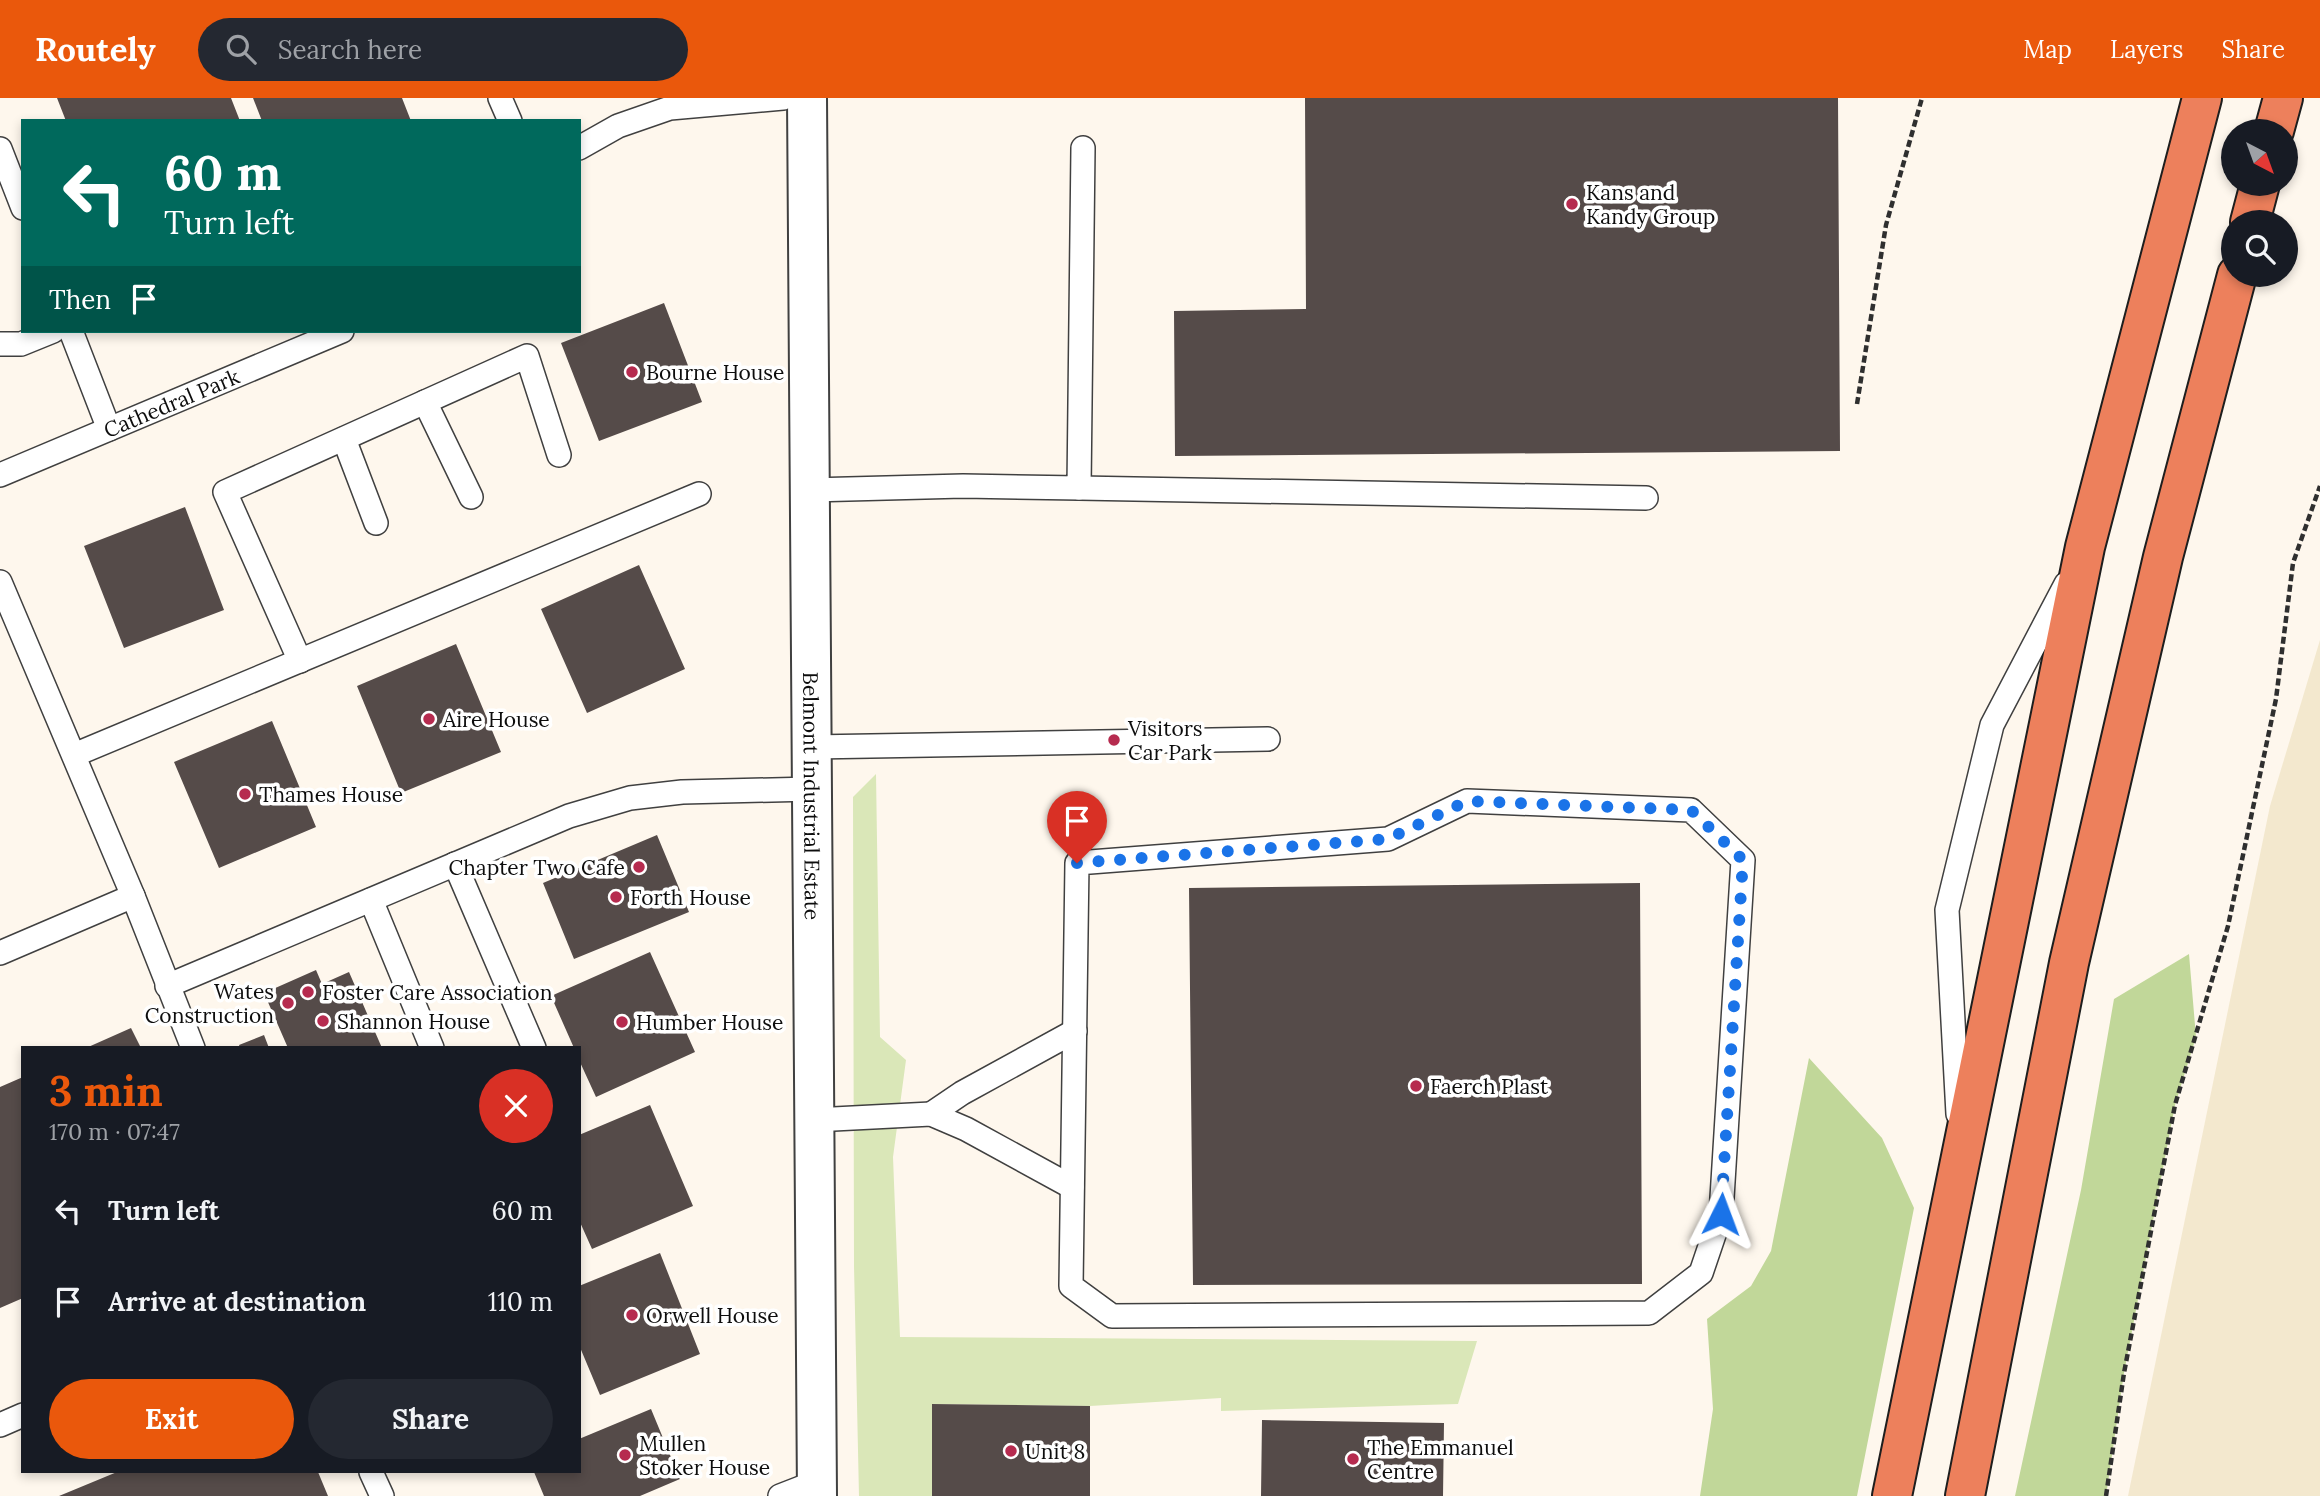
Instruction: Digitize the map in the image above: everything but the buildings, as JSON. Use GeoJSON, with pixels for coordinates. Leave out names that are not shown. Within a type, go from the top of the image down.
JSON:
{"type":"FeatureCollection","features":[{"type":"Feature","properties":{"kind":"highway"},"geometry":{"type":"LineString","coordinates":[[1892,1496],[2085,547],[2202,98]]}},
{"type":"Feature","properties":{"kind":"highway"},"geometry":{"type":"LineString","coordinates":[[2277,119],[2283,98]]}},
{"type":"Feature","properties":{"kind":"highway"},"geometry":{"type":"LineString","coordinates":[[1965,1496],[2069,963],[2163,557],[2234,287]]}},
{"type":"Feature","properties":{"kind":"street","name":"Belmont Industrial Estate"},"geometry":{"type":"LineString","coordinates":[[807,98],[817,1489]]}},
{"type":"Feature","properties":{"kind":"lane"},"geometry":{"type":"LineString","coordinates":[[500,98],[509,119]]}},
{"type":"Feature","properties":{"kind":"lane"},"geometry":{"type":"LineString","coordinates":[[581,147],[618,126],[670,108],[783,98]]}},
{"type":"Feature","properties":{"kind":"lane"},"geometry":{"type":"LineString","coordinates":[[1079,488],[1083,148]]}},
{"type":"Feature","properties":{"kind":"lane"},"geometry":{"type":"LineString","coordinates":[[0,149],[21,203]]}},
{"type":"Feature","properties":{"kind":"lane"},"geometry":{"type":"LineString","coordinates":[[0,344],[21,344],[48,333]]}},
{"type":"Feature","properties":{"kind":"lane"},"geometry":{"type":"LineString","coordinates":[[72,333],[108,429]]}},
{"type":"Feature","properties":{"kind":"lane","name":"Cathedral Park"},"geometry":{"type":"LineString","coordinates":[[0,475],[337,333]]}},
{"type":"Feature","properties":{"kind":"lane"},"geometry":{"type":"LineString","coordinates":[[300,661],[226,492],[527,356],[559,455]]}},
{"type":"Feature","properties":{"kind":"lane"},"geometry":{"type":"LineString","coordinates":[[425,402],[471,497]]}},
{"type":"Feature","properties":{"kind":"lane"},"geometry":{"type":"LineString","coordinates":[[344,439],[376,523]]}},
{"type":"Feature","properties":{"kind":"lane"},"geometry":{"type":"LineString","coordinates":[[810,490],[964,486],[1646,498]]}},
{"type":"Feature","properties":{"kind":"lane"},"geometry":{"type":"LineString","coordinates":[[74,755],[699,494]]}},
{"type":"Feature","properties":{"kind":"lane"},"geometry":{"type":"LineString","coordinates":[[1960,1156],[1947,910],[1993,725],[2085,547]]}},
{"type":"Feature","properties":{"kind":"lane"},"geometry":{"type":"LineString","coordinates":[[1,587],[133,896],[192,1046]]}},
{"type":"Feature","properties":{"kind":"lane"},"geometry":{"type":"LineString","coordinates":[[812,747],[1268,739]]}},
{"type":"Feature","properties":{"kind":"lane"},"geometry":{"type":"LineString","coordinates":[[167,986],[569,816],[630,798],[682,792],[812,789]]}},
{"type":"Feature","properties":{"kind":"lane"},"geometry":{"type":"LineString","coordinates":[[1467,801],[1691,810],[1743,860],[1721,1214],[1701,1273],[1648,1313],[1112,1315],[1071,1286],[1075,1031],[1077,863],[1388,839],[1467,801]]}},
{"type":"Feature","properties":{"kind":"lane"},"geometry":{"type":"LineString","coordinates":[[455,864],[533,1046]]}},
{"type":"Feature","properties":{"kind":"lane"},"geometry":{"type":"LineString","coordinates":[[0,953],[133,896]]}},
{"type":"Feature","properties":{"kind":"lane"},"geometry":{"type":"LineString","coordinates":[[371,900],[431,1046]]}},
{"type":"Feature","properties":{"kind":"lane"},"geometry":{"type":"LineString","coordinates":[[931,1114],[962,1093],[1075,1031]]}},
{"type":"Feature","properties":{"kind":"lane"},"geometry":{"type":"LineString","coordinates":[[814,1120],[931,1114],[966,1129],[1072,1187]]}},
{"type":"Feature","properties":{"kind":"lane"},"geometry":{"type":"LineString","coordinates":[[0,1425],[21,1416]]}},
{"type":"Feature","properties":{"kind":"lane"},"geometry":{"type":"LineString","coordinates":[[372,1473],[382,1496]]}},
{"type":"Feature","properties":{"kind":"lane"},"geometry":{"type":"LineString","coordinates":[[780,1496],[817,1489]]}},
{"type":"Feature","properties":{"kind":"path"},"geometry":{"type":"LineString","coordinates":[[1857,404],[1885,225],[1922,98]]}},
{"type":"Feature","properties":{"kind":"path"},"geometry":{"type":"LineString","coordinates":[[2106,1496],[2124,1373],[2175,1105],[2228,926],[2276,699],[2293,563],[2320,486]]}},
{"type":"Feature","properties":{"kind":"shaded area"},"geometry":{"type":"Polygon","coordinates":[[[2320,640],[2320,1496],[2128,1496],[2270,806],[2320,640]]]}},
{"type":"Feature","properties":{"kind":"green space"},"geometry":{"type":"Polygon","coordinates":[[[876,774],[880,1037],[906,1060],[893,1157],[900,1337],[1477,1341],[1458,1404],[1221,1411],[1221,1398],[1090,1406],[932,1404],[932,1496],[859,1496],[854,1266],[853,797],[876,774]]]}},
{"type":"Feature","properties":{"kind":"green space"},"geometry":{"type":"Polygon","coordinates":[[[2189,954],[2196,1037],[2175,1105],[2124,1373],[2106,1496],[2015,1496],[2081,1190],[2114,999],[2189,954]]]}},
{"type":"Feature","properties":{"kind":"green space"},"geometry":{"type":"Polygon","coordinates":[[[1809,1058],[1882,1138],[1914,1208],[1857,1496],[1700,1496],[1713,1409],[1707,1319],[1751,1286],[1771,1251],[1809,1058]]]}},
{"type":"Feature","properties":{"kind":"place","name":"Kans and Kandy Group"},"geometry":{"type":"Point","coordinates":[1572,204]}},
{"type":"Feature","properties":{"kind":"place","name":"Bourne House"},"geometry":{"type":"Point","coordinates":[632,372]}},
{"type":"Feature","properties":{"kind":"place","name":"Aire House"},"geometry":{"type":"Point","coordinates":[429,719]}},
{"type":"Feature","properties":{"kind":"place","name":"Visitors Car Park"},"geometry":{"type":"Point","coordinates":[1114,740]}},
{"type":"Feature","properties":{"kind":"place","name":"Thames House"},"geometry":{"type":"Point","coordinates":[245,794]}},
{"type":"Feature","properties":{"kind":"place","name":"Chapter Two Cafe"},"geometry":{"type":"Point","coordinates":[639,867]}},
{"type":"Feature","properties":{"kind":"place","name":"Forth House"},"geometry":{"type":"Point","coordinates":[616,897]}},
{"type":"Feature","properties":{"kind":"place","name":"Foster Care Association"},"geometry":{"type":"Point","coordinates":[308,992]}},
{"type":"Feature","properties":{"kind":"place","name":"Wates Construction"},"geometry":{"type":"Point","coordinates":[288,1003]}},
{"type":"Feature","properties":{"kind":"place","name":"Shannon House"},"geometry":{"type":"Point","coordinates":[323,1021]}},
{"type":"Feature","properties":{"kind":"place","name":"Humber House"},"geometry":{"type":"Point","coordinates":[622,1022]}},
{"type":"Feature","properties":{"kind":"place","name":"Faerch Plast"},"geometry":{"type":"Point","coordinates":[1416,1086]}},
{"type":"Feature","properties":{"kind":"place","name":"Orwell House"},"geometry":{"type":"Point","coordinates":[632,1315]}},
{"type":"Feature","properties":{"kind":"place","name":"Unit 8"},"geometry":{"type":"Point","coordinates":[1011,1451]}},
{"type":"Feature","properties":{"kind":"place","name":"Mullen Stoker House"},"geometry":{"type":"Point","coordinates":[625,1455]}},
{"type":"Feature","properties":{"kind":"place","name":"The Emmanuel Centre"},"geometry":{"type":"Point","coordinates":[1353,1459]}},
{"type":"Feature","properties":{"kind":"route"},"geometry":{"type":"LineString","coordinates":[[1077,863],[1388,839],[1467,801],[1691,810],[1743,860],[1721,1214]]}}]}
